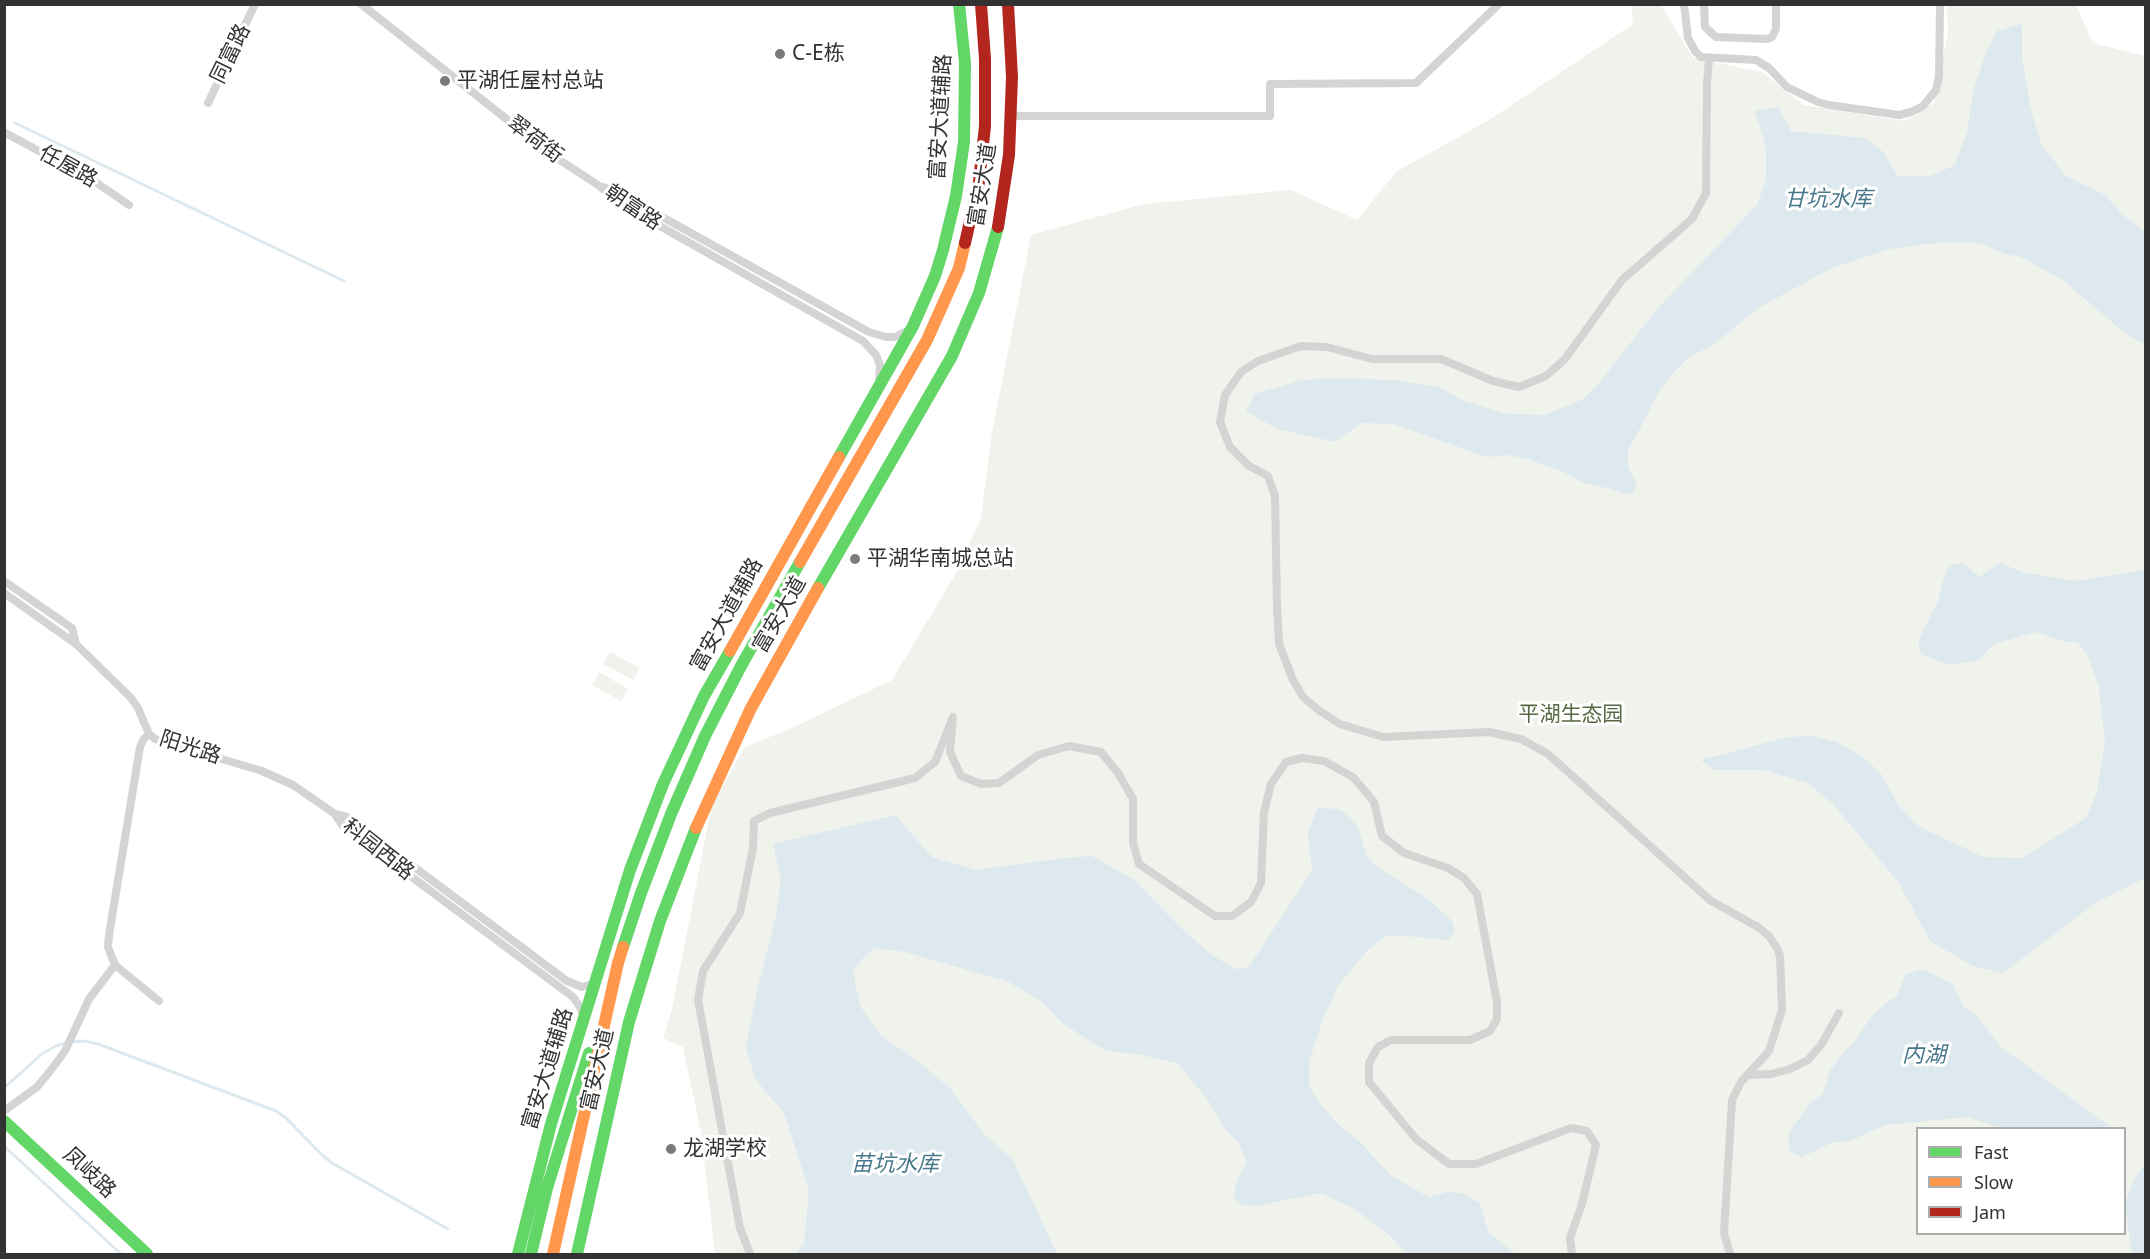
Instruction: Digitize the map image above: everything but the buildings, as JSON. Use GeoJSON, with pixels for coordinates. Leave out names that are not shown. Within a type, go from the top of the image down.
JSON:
{"type":"FeatureCollection","features":[{"type":"Feature","properties":{"kind":"main road","name":"富安大道辅路"},"geometry":{"type":"LineString","coordinates":[[518,1254],[544,1147],[644,830],[691,723],[720,666],[913,326],[928,293],[943,250],[961,167],[966,90],[959,4]]}},
{"type":"Feature","properties":{"kind":"main road","name":"富安大道"},"geometry":{"type":"LineString","coordinates":[[553,1254],[618,963],[655,855],[710,727],[745,658],[927,340],[950,291],[973,212],[986,126],[981,4]]}},
{"type":"Feature","properties":{"kind":"main road","name":"富安大道"},"geometry":{"type":"LineString","coordinates":[[578,1252],[629,1022],[675,881],[709,797],[751,708],[962,336],[980,292],[998,227],[1007,177],[1012,116],[1008,4]]}},
{"type":"Feature","properties":{"kind":"main road"},"geometry":{"type":"LineString","coordinates":[[831,472],[897,392]]}},
{"type":"Feature","properties":{"kind":"main road"},"geometry":{"type":"LineString","coordinates":[[531,1254],[547,1188],[618,963]]}},
{"type":"Feature","properties":{"kind":"main road","name":"凤岐路"},"geometry":{"type":"LineString","coordinates":[[4,1121],[141,1252]]}},
{"type":"Feature","properties":{"kind":"street","name":"同富路"},"geometry":{"type":"LineString","coordinates":[[208,103],[255,4]]}},
{"type":"Feature","properties":{"kind":"street","name":"翠荷街"},"geometry":{"type":"LineString","coordinates":[[361,4],[552,155],[598,185]]}},
{"type":"Feature","properties":{"kind":"street"},"geometry":{"type":"LineString","coordinates":[[1012,116],[1270,116],[1270,84],[1416,83],[1499,4]]}},
{"type":"Feature","properties":{"kind":"street"},"geometry":{"type":"LineString","coordinates":[[1684,4],[1688,38],[1701,57],[1756,60],[1769,68],[1787,87],[1808,98],[1829,105],[1872,112],[1905,114],[1917,110],[1928,102],[1938,83],[1940,4]]}},
{"type":"Feature","properties":{"kind":"street"},"geometry":{"type":"LineString","coordinates":[[1704,4],[1705,27],[1716,37],[1767,39],[1773,37],[1776,29],[1776,4]]}},
{"type":"Feature","properties":{"kind":"street"},"geometry":{"type":"LineString","coordinates":[[1709,59],[1706,193],[1692,219],[1622,280],[1565,359],[1546,376],[1520,387],[1493,381],[1441,359],[1372,359],[1327,347],[1300,346],[1258,360],[1241,372],[1225,395],[1220,422],[1230,447],[1249,466],[1268,476],[1275,496],[1276,607],[1279,644],[1293,680],[1303,697],[1340,724],[1383,737],[1489,732],[1521,739],[1554,760],[1711,901],[1769,936],[1780,956],[1782,1010],[1769,1052],[1741,1082],[1732,1100],[1724,1233],[1730,1254]]}},
{"type":"Feature","properties":{"kind":"street","name":"任屋路"},"geometry":{"type":"LineString","coordinates":[[4,132],[97,183],[129,205]]}},
{"type":"Feature","properties":{"kind":"street","name":"朝富路"},"geometry":{"type":"LineString","coordinates":[[598,185],[639,204],[869,332],[895,337],[913,326]]}},
{"type":"Feature","properties":{"kind":"street","name":"朝富路"},"geometry":{"type":"LineString","coordinates":[[598,185],[634,213],[863,341],[876,355],[879,365],[878,388]]}},
{"type":"Feature","properties":{"kind":"street","name":"阳光路"},"geometry":{"type":"LineString","coordinates":[[4,581],[72,628],[76,644]]}},
{"type":"Feature","properties":{"kind":"street","name":"阳光路"},"geometry":{"type":"LineString","coordinates":[[4,593],[76,644],[131,698],[149,734],[163,742],[276,777],[311,796],[335,814]]}},
{"type":"Feature","properties":{"kind":"street"},"geometry":{"type":"LineString","coordinates":[[750,1254],[740,1228],[698,1000],[703,971],[740,913],[753,848],[754,821],[770,813],[915,778],[935,762],[953,717],[950,752],[961,776],[981,784],[999,783],[1038,755],[1069,746],[1101,752],[1118,773],[1133,799],[1133,843],[1139,864],[1215,916],[1232,916],[1251,902],[1261,883],[1264,812],[1271,784],[1286,762],[1302,758],[1324,761],[1353,777],[1374,802],[1382,836],[1404,853],[1448,868],[1464,878],[1477,894],[1497,1002],[1497,1019],[1490,1031],[1470,1040],[1391,1040],[1378,1047],[1369,1063],[1369,1082],[1416,1139],[1449,1164],[1476,1164],[1571,1128],[1587,1131],[1596,1145],[1582,1204],[1570,1238],[1572,1254]]}},
{"type":"Feature","properties":{"kind":"street"},"geometry":{"type":"LineString","coordinates":[[149,734],[140,747],[108,948],[115,965],[159,1000]]}},
{"type":"Feature","properties":{"kind":"street","name":"科园西路"},"geometry":{"type":"LineString","coordinates":[[335,814],[347,817],[567,981],[582,987],[596,980]]}},
{"type":"Feature","properties":{"kind":"street","name":"科园西路"},"geometry":{"type":"LineString","coordinates":[[335,814],[342,825],[573,997],[584,1018]]}},
{"type":"Feature","properties":{"kind":"street"},"geometry":{"type":"LineString","coordinates":[[4,1111],[37,1087],[51,1070],[65,1051],[89,999],[115,965]]}},
{"type":"Feature","properties":{"kind":"street"},"geometry":{"type":"LineString","coordinates":[[1748,1075],[1771,1074],[1790,1069],[1808,1060],[1821,1045],[1839,1013]]}},
{"type":"Feature","properties":{"kind":"green space","name":"平湖生态园"},"geometry":{"type":"Polygon","coordinates":[[[1631,5],[1661,5],[1693,58],[1762,72],[1804,105],[1904,121],[1934,103],[1948,33],[1947,5],[2076,5],[2093,43],[2145,56],[2145,1254],[715,1254],[701,1133],[683,1047],[663,1038],[672,1009],[712,804],[745,747],[794,727],[892,680],[955,575],[981,518],[992,432],[1031,235],[1144,204],[1291,190],[1357,220],[1396,172],[1489,120],[1633,24],[1631,5]]]}},
{"type":"Feature","properties":{"kind":"green space"},"geometry":{"type":"Polygon","coordinates":[[[610,652],[640,668],[633,680],[603,664],[610,652]]]}},
{"type":"Feature","properties":{"kind":"green space"},"geometry":{"type":"Polygon","coordinates":[[[599,672],[628,689],[621,701],[592,685],[599,672]]]}},
{"type":"Feature","properties":{"kind":"water","name":"甘坑水库"},"geometry":{"type":"Polygon","coordinates":[[[2022,24],[2022,57],[2030,106],[2041,144],[2066,176],[2105,195],[2120,212],[2145,233],[2145,345],[2126,334],[2064,281],[2021,257],[2006,254],[1980,243],[1935,243],[1890,249],[1834,267],[1760,307],[1710,347],[1689,357],[1660,390],[1628,451],[1628,467],[1637,485],[1634,492],[1624,494],[1581,482],[1562,471],[1527,459],[1507,455],[1487,457],[1393,424],[1361,423],[1336,442],[1277,429],[1246,411],[1255,394],[1302,380],[1332,378],[1393,380],[1438,387],[1464,401],[1507,414],[1546,415],[1583,399],[1597,386],[1657,309],[1757,205],[1766,180],[1766,148],[1755,111],[1778,107],[1791,131],[1865,138],[1883,152],[1898,176],[1930,176],[1955,165],[1967,132],[1974,88],[1997,31],[2022,24]]]}},
{"type":"Feature","properties":{"kind":"water"},"geometry":{"type":"Polygon","coordinates":[[[1963,563],[1979,577],[2000,563],[2022,572],[2074,581],[2145,570],[2145,878],[2095,903],[2003,973],[1973,966],[1930,941],[1899,883],[1833,804],[1808,783],[1763,770],[1715,770],[1701,760],[1788,737],[1814,736],[1839,743],[1863,757],[1881,774],[1898,805],[1918,826],[1983,857],[2022,858],[2086,818],[2097,792],[2105,741],[2099,688],[2088,656],[2078,643],[2062,641],[2036,632],[1994,644],[1979,660],[1950,665],[1921,654],[1918,641],[1938,601],[1949,566],[1963,563]]]}},
{"type":"Feature","properties":{"kind":"water","name":"苗坑水库"},"geometry":{"type":"Polygon","coordinates":[[[1317,808],[1340,809],[1358,826],[1366,855],[1376,866],[1428,899],[1452,921],[1455,931],[1449,940],[1386,936],[1367,951],[1337,987],[1322,1022],[1309,1062],[1309,1086],[1321,1105],[1338,1124],[1362,1144],[1391,1176],[1429,1197],[1448,1192],[1461,1193],[1480,1203],[1488,1232],[1515,1254],[1408,1254],[1389,1235],[1353,1208],[1320,1193],[1255,1206],[1243,1205],[1233,1198],[1237,1179],[1247,1163],[1239,1143],[1226,1131],[1209,1102],[1179,1064],[1138,1054],[1106,1051],[1062,1023],[1042,1002],[1009,982],[905,952],[875,948],[853,971],[860,1006],[881,1036],[915,1059],[950,1088],[984,1134],[1013,1160],[1057,1254],[795,1254],[804,1244],[809,1190],[784,1113],[756,1080],[746,1048],[757,990],[776,916],[781,879],[773,844],[895,815],[932,857],[976,870],[1092,856],[1133,879],[1209,953],[1235,969],[1249,967],[1312,870],[1308,834],[1317,808]]]}},
{"type":"Feature","properties":{"kind":"water","name":"内湖"},"geometry":{"type":"Polygon","coordinates":[[[1923,969],[1953,984],[1963,1006],[1976,1015],[2001,1047],[2111,1127],[1997,1127],[1967,1117],[1885,1125],[1852,1140],[1831,1143],[1802,1157],[1791,1152],[1788,1138],[1792,1128],[1812,1101],[1823,1094],[1830,1071],[1856,1040],[1871,1017],[1897,996],[1906,974],[1923,969]]]}},
{"type":"Feature","properties":{"kind":"water"},"geometry":{"type":"Polygon","coordinates":[[[2144,1166],[2146,1167],[2145,1254],[2132,1254],[2126,1210],[2126,1201],[2136,1176],[2144,1166]]]}},
{"type":"Feature","properties":{"kind":"waterway"},"geometry":{"type":"LineString","coordinates":[[15,123],[344,281]]}},
{"type":"Feature","properties":{"kind":"waterway"},"geometry":{"type":"LineString","coordinates":[[4,1088],[43,1053],[56,1046],[84,1041],[98,1044],[276,1111],[332,1163],[448,1229]]}},
{"type":"Feature","properties":{"kind":"waterway"},"geometry":{"type":"LineString","coordinates":[[4,1146],[121,1254]]}},
{"type":"Feature","properties":{"kind":"traffic: fast"},"geometry":{"type":"LineString","coordinates":[[839,457],[913,326],[935,276],[943,250],[956,196],[964,142],[965,63],[959,4]]}},
{"type":"Feature","properties":{"kind":"traffic: fast"},"geometry":{"type":"LineString","coordinates":[[818,588],[952,356],[979,293],[998,227]]}},
{"type":"Feature","properties":{"kind":"traffic: fast"},"geometry":{"type":"LineString","coordinates":[[623,947],[671,814],[705,736],[741,666],[800,562]]}},
{"type":"Feature","properties":{"kind":"traffic: fast"},"geometry":{"type":"LineString","coordinates":[[518,1254],[551,1124],[630,870],[663,784],[704,696],[730,651]]}},
{"type":"Feature","properties":{"kind":"traffic: fast"},"geometry":{"type":"LineString","coordinates":[[577,1254],[629,1022],[660,921],[696,828]]}},
{"type":"Feature","properties":{"kind":"traffic: fast"},"geometry":{"type":"LineString","coordinates":[[531,1254],[547,1188],[589,1053]]}},
{"type":"Feature","properties":{"kind":"traffic: fast"},"geometry":{"type":"LineString","coordinates":[[4,1121],[147,1254]]}},
{"type":"Feature","properties":{"kind":"traffic: slow"},"geometry":{"type":"LineString","coordinates":[[800,562],[927,340],[959,268],[965,243]]}},
{"type":"Feature","properties":{"kind":"traffic: slow"},"geometry":{"type":"LineString","coordinates":[[730,651],[839,457]]}},
{"type":"Feature","properties":{"kind":"traffic: slow"},"geometry":{"type":"LineString","coordinates":[[696,828],[751,708],[818,588]]}},
{"type":"Feature","properties":{"kind":"traffic: slow"},"geometry":{"type":"LineString","coordinates":[[553,1254],[623,947]]}},
{"type":"Feature","properties":{"kind":"traffic: jam"},"geometry":{"type":"LineString","coordinates":[[965,243],[979,182],[985,126],[985,59],[981,4]]}},
{"type":"Feature","properties":{"kind":"traffic: jam"},"geometry":{"type":"LineString","coordinates":[[998,227],[1009,155],[1012,77],[1008,4]]}},
{"type":"Feature","properties":{"kind":"place","name":"C-E栋"},"geometry":{"type":"Point","coordinates":[780,54]}},
{"type":"Feature","properties":{"kind":"place","name":"平湖任屋村总站"},"geometry":{"type":"Point","coordinates":[445,81]}},
{"type":"Feature","properties":{"kind":"place","name":"平湖华南城总站"},"geometry":{"type":"Point","coordinates":[855,559]}},
{"type":"Feature","properties":{"kind":"place","name":"龙湖学校"},"geometry":{"type":"Point","coordinates":[671,1149]}}]}
